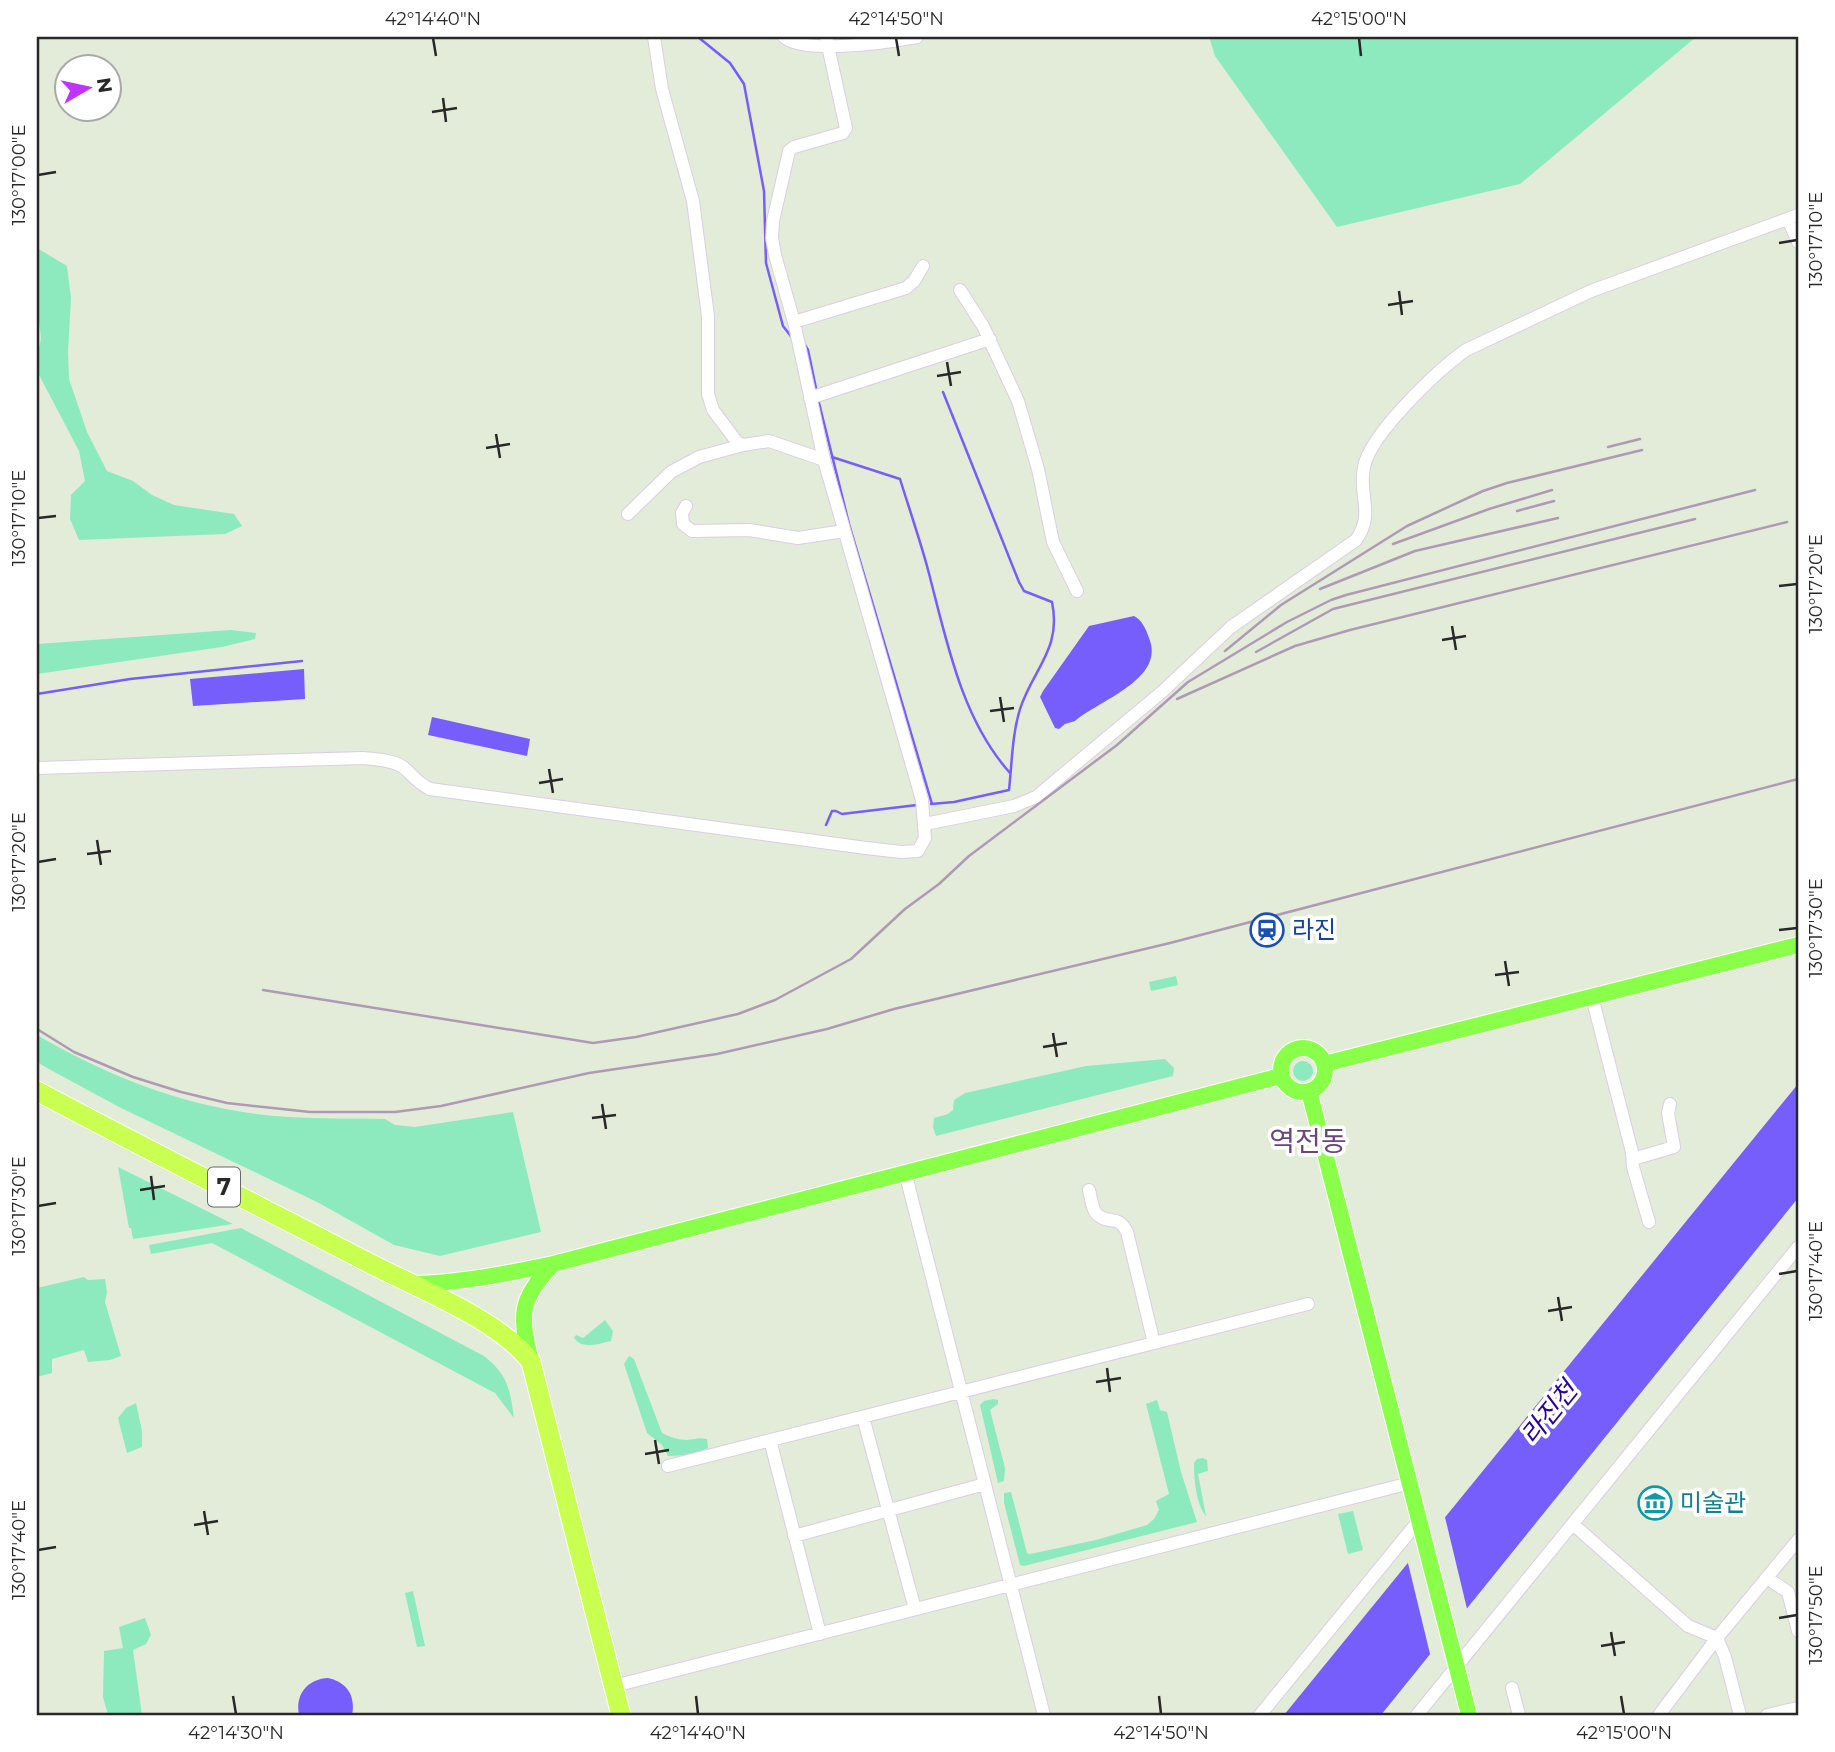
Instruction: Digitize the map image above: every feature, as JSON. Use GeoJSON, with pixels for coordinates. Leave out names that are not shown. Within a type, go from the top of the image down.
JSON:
{"type":"FeatureCollection","features":[{"type":"Feature","properties":{"kind":"highway","name":"7"},"geometry":{"type":"LineString","coordinates":[[37,1091],[437,1296],[520,1347],[531,1362],[621,1715]]}},
{"type":"Feature","properties":{"kind":"main road"},"geometry":{"type":"LineString","coordinates":[[1324,1064],[1798,945]]}},
{"type":"Feature","properties":{"kind":"main road"},"geometry":{"type":"LineString","coordinates":[[1296,1048],[1313,1050],[1324,1064],[1322,1080],[1309,1091],[1292,1089],[1281,1076],[1283,1059],[1296,1048]]}},
{"type":"Feature","properties":{"kind":"main road"},"geometry":{"type":"LineString","coordinates":[[410,1284],[438,1284],[489,1277],[553,1264],[1281,1076]]}},
{"type":"Feature","properties":{"kind":"main road"},"geometry":{"type":"LineString","coordinates":[[1309,1091],[1469,1715]]}},
{"type":"Feature","properties":{"kind":"main road"},"geometry":{"type":"LineString","coordinates":[[531,1362],[524,1324],[525,1309],[533,1286],[553,1264]]}},
{"type":"Feature","properties":{"kind":"street"},"geometry":{"type":"LineString","coordinates":[[654,37],[663,89],[693,201],[708,316],[708,394],[713,410],[737,442],[743,445]]}},
{"type":"Feature","properties":{"kind":"street"},"geometry":{"type":"LineString","coordinates":[[785,37],[791,42],[917,37]]}},
{"type":"Feature","properties":{"kind":"street"},"geometry":{"type":"LineString","coordinates":[[37,768],[363,758],[386,761],[402,767],[430,789],[866,848],[918,851],[925,838],[922,800],[824,460],[775,255],[773,221],[789,150],[843,133],[846,128],[827,42]]}},
{"type":"Feature","properties":{"kind":"street"},"geometry":{"type":"LineString","coordinates":[[925,824],[1014,806],[1036,797],[1163,691],[1231,627],[1356,540],[1366,522],[1362,486],[1367,454],[1394,419],[1453,359],[1466,350],[1591,291],[1793,217],[1798,242]]}},
{"type":"Feature","properties":{"kind":"street"},"geometry":{"type":"LineString","coordinates":[[796,334],[906,288],[923,266]]}},
{"type":"Feature","properties":{"kind":"street"},"geometry":{"type":"LineString","coordinates":[[960,290],[990,339],[1018,401],[1038,469],[1053,542],[1077,591]]}},
{"type":"Feature","properties":{"kind":"street"},"geometry":{"type":"LineString","coordinates":[[810,398],[990,339]]}},
{"type":"Feature","properties":{"kind":"street"},"geometry":{"type":"LineString","coordinates":[[628,514],[671,472],[699,457],[769,441],[824,460]]}},
{"type":"Feature","properties":{"kind":"street"},"geometry":{"type":"LineString","coordinates":[[686,506],[682,513],[683,524],[692,531],[749,530],[798,538],[844,531]]}},
{"type":"Feature","properties":{"kind":"street"},"geometry":{"type":"LineString","coordinates":[[1592,997],[1649,1222]]}},
{"type":"Feature","properties":{"kind":"street"},"geometry":{"type":"LineString","coordinates":[[1633,1159],[1674,1147],[1668,1112],[1670,1104]]}},
{"type":"Feature","properties":{"kind":"street"},"geometry":{"type":"LineString","coordinates":[[905,1172],[1044,1715]]}},
{"type":"Feature","properties":{"kind":"street"},"geometry":{"type":"LineString","coordinates":[[1089,1190],[1100,1218],[1115,1219],[1123,1223],[1127,1232],[1154,1343]]}},
{"type":"Feature","properties":{"kind":"street"},"geometry":{"type":"LineString","coordinates":[[1417,1715],[1798,1247]]}},
{"type":"Feature","properties":{"kind":"street"},"geometry":{"type":"LineString","coordinates":[[668,1466],[1308,1304]]}},
{"type":"Feature","properties":{"kind":"street"},"geometry":{"type":"LineString","coordinates":[[863,1417],[915,1609]]}},
{"type":"Feature","properties":{"kind":"street"},"geometry":{"type":"LineString","coordinates":[[770,1440],[820,1634]]}},
{"type":"Feature","properties":{"kind":"street"},"geometry":{"type":"LineString","coordinates":[[614,1686],[1410,1483]]}},
{"type":"Feature","properties":{"kind":"street"},"geometry":{"type":"LineString","coordinates":[[794,1536],[985,1484]]}},
{"type":"Feature","properties":{"kind":"street"},"geometry":{"type":"LineString","coordinates":[[1574,1524],[1688,1626],[1717,1638],[1725,1657],[1740,1715]]}},
{"type":"Feature","properties":{"kind":"street"},"geometry":{"type":"LineString","coordinates":[[1260,1715],[1422,1527]]}},
{"type":"Feature","properties":{"kind":"street"},"geometry":{"type":"LineString","coordinates":[[1659,1715],[1717,1638],[1798,1540]]}},
{"type":"Feature","properties":{"kind":"street"},"geometry":{"type":"LineString","coordinates":[[1767,1578],[1788,1592],[1798,1631]]}},
{"type":"Feature","properties":{"kind":"street"},"geometry":{"type":"LineString","coordinates":[[1512,1688],[1519,1715]]}},
{"type":"Feature","properties":{"kind":"street"},"geometry":{"type":"LineString","coordinates":[[1767,1715],[1798,1708]]}},
{"type":"Feature","properties":{"kind":"green space"},"geometry":{"type":"Polygon","coordinates":[[[1209,37],[1696,37],[1520,184],[1337,227],[1215,56],[1209,37]]]}},
{"type":"Feature","properties":{"kind":"green space"},"geometry":{"type":"Polygon","coordinates":[[[37,248],[67,266],[71,298],[69,379],[87,432],[107,471],[133,481],[152,495],[174,505],[234,514],[242,526],[225,534],[79,540],[70,519],[71,495],[85,481],[79,451],[38,373],[41,338],[37,304],[37,248]]]}},
{"type":"Feature","properties":{"kind":"green space"},"geometry":{"type":"Polygon","coordinates":[[[231,630],[256,633],[255,639],[222,647],[37,674],[37,644],[231,630]]]}},
{"type":"Feature","properties":{"kind":"green space"},"geometry":{"type":"Polygon","coordinates":[[[1176,976],[1178,985],[1151,991],[1149,982],[1176,976]]]}},
{"type":"Feature","properties":{"kind":"green space"},"geometry":{"type":"Polygon","coordinates":[[[37,1035],[96,1066],[158,1091],[190,1101],[255,1114],[301,1118],[385,1119],[395,1125],[415,1127],[513,1112],[541,1232],[440,1256],[394,1245],[319,1203],[119,1107],[47,1068],[37,1062],[37,1035]]]}},
{"type":"Feature","properties":{"kind":"green space"},"geometry":{"type":"Polygon","coordinates":[[[1165,1059],[1174,1068],[1173,1076],[936,1136],[933,1127],[934,1118],[953,1110],[954,1100],[965,1093],[1086,1066],[1165,1059]]]}},
{"type":"Feature","properties":{"kind":"green space"},"geometry":{"type":"Polygon","coordinates":[[[1303,1061],[1310,1064],[1313,1071],[1310,1078],[1303,1081],[1296,1078],[1293,1071],[1296,1064],[1303,1061]]]}},
{"type":"Feature","properties":{"kind":"green space"},"geometry":{"type":"Polygon","coordinates":[[[118,1167],[233,1224],[133,1239],[118,1167]]]}},
{"type":"Feature","properties":{"kind":"green space"},"geometry":{"type":"Polygon","coordinates":[[[241,1228],[484,1356],[503,1376],[514,1418],[495,1393],[212,1243],[151,1254],[149,1245],[241,1228]]]}},
{"type":"Feature","properties":{"kind":"green space"},"geometry":{"type":"Polygon","coordinates":[[[84,1277],[88,1280],[105,1279],[105,1302],[121,1356],[88,1362],[84,1350],[52,1359],[52,1373],[37,1377],[37,1288],[84,1277]]]}},
{"type":"Feature","properties":{"kind":"green space"},"geometry":{"type":"Polygon","coordinates":[[[605,1320],[613,1331],[611,1341],[586,1345],[574,1338],[576,1335],[583,1338],[605,1320]]]}},
{"type":"Feature","properties":{"kind":"green space"},"geometry":{"type":"Polygon","coordinates":[[[629,1356],[634,1359],[662,1433],[687,1440],[707,1439],[708,1448],[691,1455],[668,1456],[662,1445],[647,1433],[624,1364],[629,1356]]]}},
{"type":"Feature","properties":{"kind":"green space"},"geometry":{"type":"Polygon","coordinates":[[[993,1399],[998,1400],[998,1404],[990,1410],[1005,1468],[1004,1481],[998,1483],[980,1405],[993,1399]]]}},
{"type":"Feature","properties":{"kind":"green space"},"geometry":{"type":"Polygon","coordinates":[[[1157,1400],[1160,1410],[1167,1412],[1181,1472],[1197,1522],[1020,1565],[1004,1503],[1004,1493],[1011,1492],[1027,1553],[1030,1554],[1096,1540],[1147,1525],[1154,1519],[1159,1510],[1156,1501],[1169,1494],[1146,1404],[1157,1400]]]}},
{"type":"Feature","properties":{"kind":"green space"},"geometry":{"type":"Polygon","coordinates":[[[136,1403],[142,1431],[142,1447],[127,1453],[118,1418],[126,1408],[136,1403]]]}},
{"type":"Feature","properties":{"kind":"green space"},"geometry":{"type":"Polygon","coordinates":[[[1197,1459],[1207,1460],[1208,1471],[1198,1474],[1206,1516],[1198,1498],[1194,1469],[1197,1459]]]}},
{"type":"Feature","properties":{"kind":"green space"},"geometry":{"type":"Polygon","coordinates":[[[1353,1511],[1363,1550],[1348,1554],[1338,1514],[1353,1511]]]}},
{"type":"Feature","properties":{"kind":"green space"},"geometry":{"type":"Polygon","coordinates":[[[413,1591],[425,1646],[417,1647],[405,1593],[413,1591]]]}},
{"type":"Feature","properties":{"kind":"green space"},"geometry":{"type":"Polygon","coordinates":[[[145,1618],[151,1635],[146,1644],[133,1650],[142,1715],[108,1715],[103,1697],[104,1651],[123,1648],[119,1627],[145,1618]]]}},
{"type":"Feature","properties":{"kind":"water"},"geometry":{"type":"Polygon","coordinates":[[[1134,616],[1143,625],[1149,638],[1152,652],[1148,665],[1127,687],[1075,721],[1059,729],[1055,728],[1040,697],[1043,691],[1089,626],[1134,616]]]}},
{"type":"Feature","properties":{"kind":"water"},"geometry":{"type":"Polygon","coordinates":[[[304,669],[305,699],[193,706],[190,679],[304,669]]]}},
{"type":"Feature","properties":{"kind":"water"},"geometry":{"type":"Polygon","coordinates":[[[432,717],[530,739],[527,756],[428,735],[432,717]]]}},
{"type":"Feature","properties":{"kind":"water","name":"라진천"},"geometry":{"type":"Polygon","coordinates":[[[1798,1084],[1798,1198],[1381,1715],[1284,1715],[1798,1084]]]}},
{"type":"Feature","properties":{"kind":"water"},"geometry":{"type":"Polygon","coordinates":[[[328,1678],[345,1686],[349,1691],[353,1702],[352,1715],[299,1715],[299,1701],[304,1689],[314,1681],[328,1678]]]}},
{"type":"Feature","properties":{"kind":"pier"},"geometry":{"type":"Polygon","coordinates":[[[1444,1513],[1468,1613],[1431,1658],[1407,1559],[1444,1513]]]}},
{"type":"Feature","properties":{"kind":"waterway"},"geometry":{"type":"LineString","coordinates":[[698,37],[730,63],[744,84],[764,191],[766,263],[783,326],[793,339]]}},
{"type":"Feature","properties":{"kind":"waterway"},"geometry":{"type":"LineString","coordinates":[[805,345],[817,393]]}},
{"type":"Feature","properties":{"kind":"waterway"},"geometry":{"type":"LineString","coordinates":[[931,804],[1009,790],[1017,719],[1050,646],[1054,618],[1052,602],[1024,591],[1019,582],[943,392]]}},
{"type":"Feature","properties":{"kind":"waterway"},"geometry":{"type":"LineString","coordinates":[[818,399],[849,524],[932,804]]}},
{"type":"Feature","properties":{"kind":"waterway"},"geometry":{"type":"LineString","coordinates":[[832,457],[900,479],[924,555],[948,648],[967,702],[993,751],[1010,773]]}},
{"type":"Feature","properties":{"kind":"waterway"},"geometry":{"type":"LineString","coordinates":[[37,694],[130,679],[302,661]]}},
{"type":"Feature","properties":{"kind":"waterway"},"geometry":{"type":"LineString","coordinates":[[826,825],[832,811],[842,814],[917,805]]}},
{"type":"Feature","properties":{"kind":"railway"},"geometry":{"type":"LineString","coordinates":[[1608,447],[1640,439]]}},
{"type":"Feature","properties":{"kind":"railway"},"geometry":{"type":"LineString","coordinates":[[1225,651],[1281,605],[1407,526],[1483,491],[1507,483],[1642,450]]}},
{"type":"Feature","properties":{"kind":"railway"},"geometry":{"type":"LineString","coordinates":[[1393,544],[1489,509],[1552,490]]}},
{"type":"Feature","properties":{"kind":"railway"},"geometry":{"type":"LineString","coordinates":[[263,990],[593,1043],[636,1037],[738,1014],[775,1000],[851,959],[905,909],[939,884],[969,856],[1117,745],[1188,682],[1287,622],[1346,595],[1755,490]]}},
{"type":"Feature","properties":{"kind":"railway"},"geometry":{"type":"LineString","coordinates":[[1517,511],[1554,501]]}},
{"type":"Feature","properties":{"kind":"railway"},"geometry":{"type":"LineString","coordinates":[[1320,589],[1415,551],[1558,518]]}},
{"type":"Feature","properties":{"kind":"railway"},"geometry":{"type":"LineString","coordinates":[[1256,652],[1333,609],[1695,519]]}},
{"type":"Feature","properties":{"kind":"railway"},"geometry":{"type":"LineString","coordinates":[[1177,699],[1295,646],[1350,630],[1787,522]]}},
{"type":"Feature","properties":{"kind":"railway"},"geometry":{"type":"LineString","coordinates":[[37,1029],[74,1052],[133,1077],[227,1103],[310,1112],[395,1112],[441,1106],[589,1073],[717,1054],[827,1029],[894,1009],[1170,943],[1798,779]]}},
{"type":"Feature","properties":{"kind":"place","name":"라진"},"geometry":{"type":"Point","coordinates":[1267,930]}},
{"type":"Feature","properties":{"kind":"place","name":"미술관"},"geometry":{"type":"Point","coordinates":[1655,1503]}},
{"type":"Feature","properties":{"kind":"district","name":"역전동"},"geometry":{"type":"Point","coordinates":[1308,1141]}}]}
